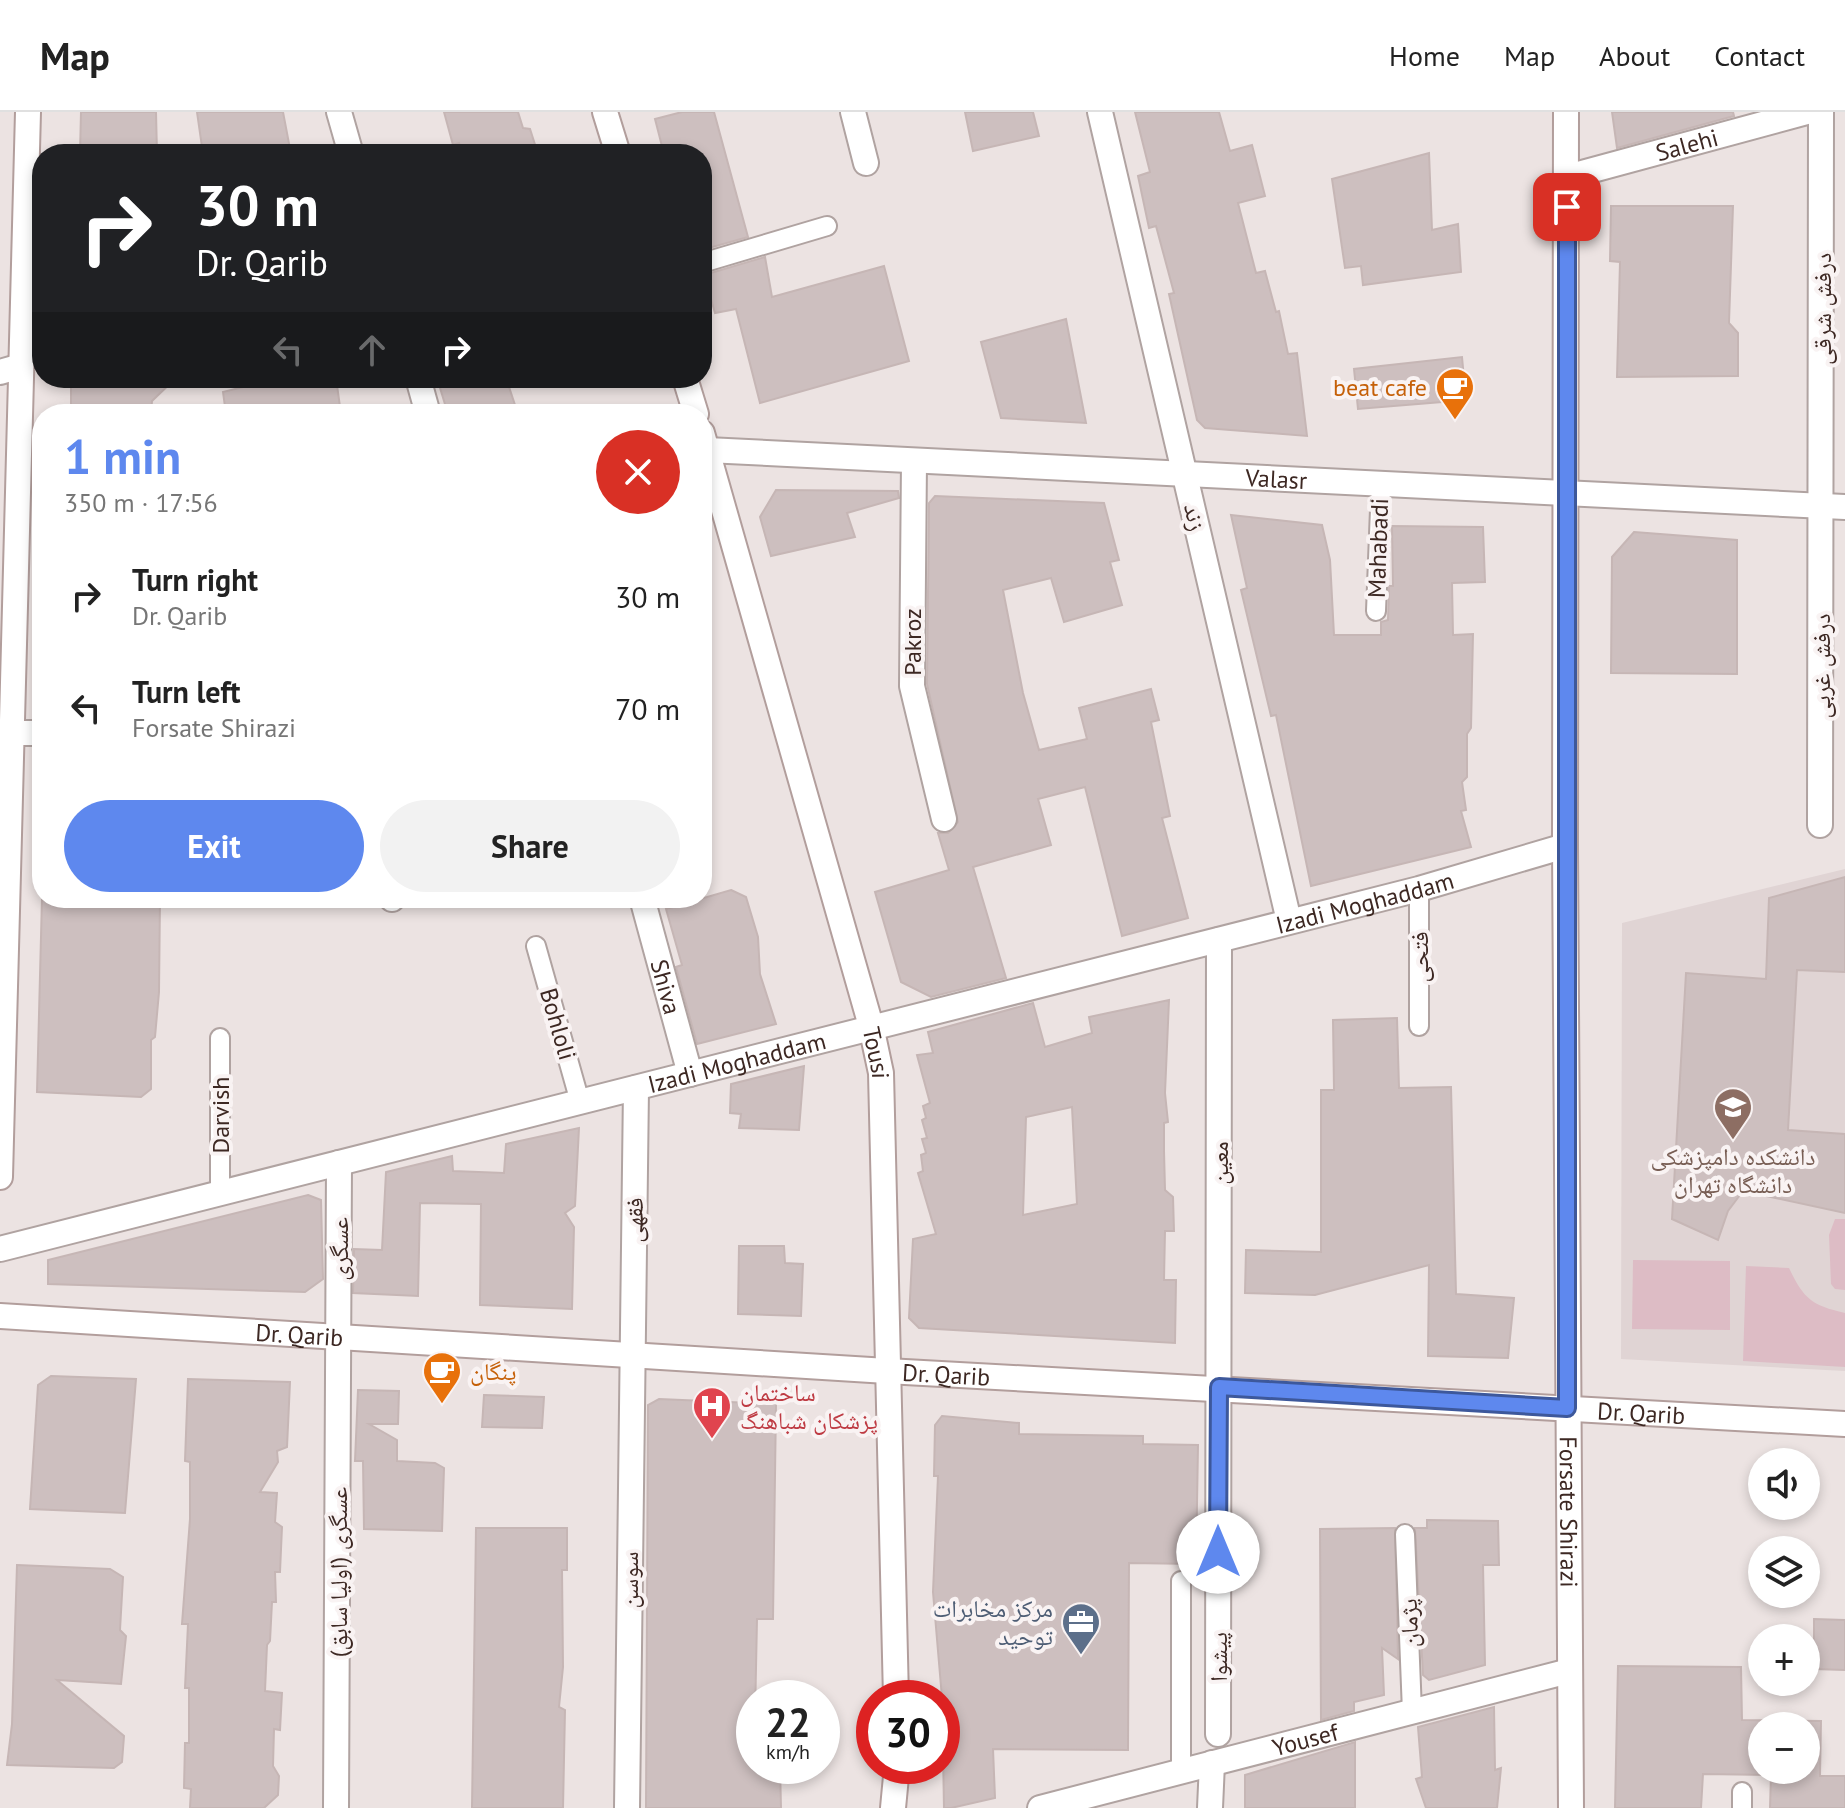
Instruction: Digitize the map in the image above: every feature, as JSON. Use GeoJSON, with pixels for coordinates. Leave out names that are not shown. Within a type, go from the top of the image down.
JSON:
{"type":"FeatureCollection","features":[{"type":"Feature","properties":{"kind":"street"},"geometry":{"type":"LineString","coordinates":[[0,1177],[11,733],[7,651],[10,369],[28,112]]}},
{"type":"Feature","properties":{"kind":"street"},"geometry":{"type":"LineString","coordinates":[[339,112],[348,144]]}},
{"type":"Feature","properties":{"kind":"street"},"geometry":{"type":"LineString","coordinates":[[605,112],[615,144]]}},
{"type":"Feature","properties":{"kind":"street"},"geometry":{"type":"LineString","coordinates":[[853,112],[866,163]]}},
{"type":"Feature","properties":{"kind":"street","name":"زند"},"geometry":{"type":"LineString","coordinates":[[1100,112],[1289,921]]}},
{"type":"Feature","properties":{"kind":"street","name":"Forsate Shirazi"},"geometry":{"type":"LineString","coordinates":[[1566,112],[1565,846],[1571,1808]]}},
{"type":"Feature","properties":{"kind":"street","name":"Salehi"},"geometry":{"type":"LineString","coordinates":[[1567,177],[1807,112]]}},
{"type":"Feature","properties":{"kind":"street","name":"درفش شرقی"},"geometry":{"type":"LineString","coordinates":[[1821,112],[1834,506]]}},
{"type":"Feature","properties":{"kind":"street","name":"Valasr"},"geometry":{"type":"LineString","coordinates":[[712,458],[914,461],[1184,471],[1834,506]]}},
{"type":"Feature","properties":{"kind":"street","name":"Pakroz"},"geometry":{"type":"LineString","coordinates":[[914,461],[912,686],[944,819]]}},
{"type":"Feature","properties":{"kind":"street","name":"Tousi"},"geometry":{"type":"LineString","coordinates":[[712,479],[871,1026],[882,1094],[896,1680]]}},
{"type":"Feature","properties":{"kind":"street","name":"درفش غربی"},"geometry":{"type":"LineString","coordinates":[[1820,825],[1834,506]]}},
{"type":"Feature","properties":{"kind":"street"},"geometry":{"type":"LineString","coordinates":[[11,733],[32,733]]}},
{"type":"Feature","properties":{"kind":"street","name":"Izadi Moghaddam"},"geometry":{"type":"LineString","coordinates":[[0,1249],[1419,889],[1565,846]]}},
{"type":"Feature","properties":{"kind":"street","name":"Shiva"},"geometry":{"type":"LineString","coordinates":[[645,908],[690,1074]]}},
{"type":"Feature","properties":{"kind":"street","name":"معین"},"geometry":{"type":"LineString","coordinates":[[1219,940],[1219,1387]]}},
{"type":"Feature","properties":{"kind":"street","name":"فقهی"},"geometry":{"type":"LineString","coordinates":[[631,1353],[636,1088]]}},
{"type":"Feature","properties":{"kind":"street","name":"عسگری"},"geometry":{"type":"LineString","coordinates":[[339,1163],[340,1335]]}},
{"type":"Feature","properties":{"kind":"street","name":"Dr. Qarib"},"geometry":{"type":"LineString","coordinates":[[0,1316],[887,1371],[1845,1424]]}},
{"type":"Feature","properties":{"kind":"street","name":"عسگری (اولیا سابق)"},"geometry":{"type":"LineString","coordinates":[[336,1808],[340,1335]]}},
{"type":"Feature","properties":{"kind":"street","name":"سوسن"},"geometry":{"type":"LineString","coordinates":[[627,1808],[631,1353]]}},
{"type":"Feature","properties":{"kind":"street","name":"پیشوا"},"geometry":{"type":"LineString","coordinates":[[1218,1734],[1219,1387]]}},
{"type":"Feature","properties":{"kind":"street","name":"Yousef"},"geometry":{"type":"LineString","coordinates":[[1040,1808],[1569,1671]]}},
{"type":"Feature","properties":{"kind":"street"},"geometry":{"type":"LineString","coordinates":[[1210,1808],[1212,1763]]}},
{"type":"Feature","properties":{"kind":"street"},"geometry":{"type":"LineString","coordinates":[[893,1808],[895,1784]]}},
{"type":"Feature","properties":{"kind":"lane"},"geometry":{"type":"LineString","coordinates":[[712,260],[827,226]]}},
{"type":"Feature","properties":{"kind":"lane","name":"Mahabadi"},"geometry":{"type":"LineString","coordinates":[[1376,611],[1381,484]]}},
{"type":"Feature","properties":{"kind":"lane","name":"فتحی"},"geometry":{"type":"LineString","coordinates":[[1419,889],[1419,1026]]}},
{"type":"Feature","properties":{"kind":"lane","name":"Bohloli"},"geometry":{"type":"LineString","coordinates":[[536,946],[580,1102]]}},
{"type":"Feature","properties":{"kind":"lane","name":"Darvish"},"geometry":{"type":"LineString","coordinates":[[220,1038],[220,1193]]}},
{"type":"Feature","properties":{"kind":"lane","name":"پژمان"},"geometry":{"type":"LineString","coordinates":[[1405,1534],[1412,1712]]}},
{"type":"Feature","properties":{"kind":"lane"},"geometry":{"type":"LineString","coordinates":[[1181,1581],[1181,1770]]}},
{"type":"Feature","properties":{"kind":"shaded area","name":"دانشکده دامپزشکی دانشگاه تهران"},"geometry":{"type":"Polygon","coordinates":[[[1845,869],[1845,1371],[1621,1359],[1622,923],[1845,869]]]}},
{"type":"Feature","properties":{"kind":"shaded area"},"geometry":{"type":"Polygon","coordinates":[[[1835,1219],[1845,1219],[1845,1290],[1835,1289],[1831,1284],[1829,1235],[1835,1219]]]}},
{"type":"Feature","properties":{"kind":"shaded area"},"geometry":{"type":"Polygon","coordinates":[[[1633,1260],[1730,1261],[1730,1330],[1632,1329],[1633,1260]]]}},
{"type":"Feature","properties":{"kind":"shaded area"},"geometry":{"type":"Polygon","coordinates":[[[1746,1266],[1789,1268],[1810,1299],[1845,1313],[1845,1367],[1743,1361],[1746,1266]]]}},
{"type":"Feature","properties":{"kind":"building"},"geometry":{"type":"Polygon","coordinates":[[[81,112],[156,112],[157,144],[80,144],[81,112]]]}},
{"type":"Feature","properties":{"kind":"building"},"geometry":{"type":"Polygon","coordinates":[[[197,112],[283,112],[289,144],[202,144],[197,112]]]}},
{"type":"Feature","properties":{"kind":"building"},"geometry":{"type":"Polygon","coordinates":[[[444,112],[518,112],[523,128],[530,129],[535,144],[459,143],[453,144],[444,112]]]}},
{"type":"Feature","properties":{"kind":"building"},"geometry":{"type":"Polygon","coordinates":[[[682,112],[714,112],[748,237],[712,247],[712,144],[661,144],[655,119],[682,112]]]}},
{"type":"Feature","properties":{"kind":"building"},"geometry":{"type":"Polygon","coordinates":[[[965,112],[1033,112],[1039,136],[973,151],[965,112]]]}},
{"type":"Feature","properties":{"kind":"building"},"geometry":{"type":"Polygon","coordinates":[[[1135,112],[1219,112],[1230,151],[1252,145],[1265,196],[1238,203],[1256,273],[1265,271],[1276,312],[1279,311],[1288,354],[1297,353],[1307,436],[1205,428],[1197,420],[1169,294],[1174,293],[1156,226],[1149,228],[1138,176],[1150,172],[1135,112]]]}},
{"type":"Feature","properties":{"kind":"building"},"geometry":{"type":"Polygon","coordinates":[[[1612,112],[1733,112],[1734,116],[1617,148],[1612,112]]]}},
{"type":"Feature","properties":{"kind":"building"},"geometry":{"type":"Polygon","coordinates":[[[1429,153],[1432,230],[1458,224],[1461,272],[1363,285],[1361,266],[1345,268],[1332,179],[1429,153]]]}},
{"type":"Feature","properties":{"kind":"building"},"geometry":{"type":"Polygon","coordinates":[[[1611,206],[1733,206],[1729,323],[1738,333],[1738,376],[1617,377],[1620,262],[1610,261],[1611,206]]]}},
{"type":"Feature","properties":{"kind":"building"},"geometry":{"type":"Polygon","coordinates":[[[765,257],[772,297],[884,266],[909,361],[760,403],[736,309],[715,313],[712,273],[765,257]]]}},
{"type":"Feature","properties":{"kind":"building"},"geometry":{"type":"Polygon","coordinates":[[[1066,319],[1086,423],[1001,418],[981,342],[1066,319]]]}},
{"type":"Feature","properties":{"kind":"building"},"geometry":{"type":"Polygon","coordinates":[[[1462,357],[1466,400],[1358,409],[1354,369],[1462,357]]]}},
{"type":"Feature","properties":{"kind":"building"},"geometry":{"type":"Polygon","coordinates":[[[71,388],[166,388],[152,404],[71,404],[71,388]]]}},
{"type":"Feature","properties":{"kind":"building"},"geometry":{"type":"Polygon","coordinates":[[[239,388],[337,388],[340,404],[225,404],[223,392],[239,388]]]}},
{"type":"Feature","properties":{"kind":"building"},"geometry":{"type":"Polygon","coordinates":[[[440,388],[509,388],[515,404],[445,404],[440,388]]]}},
{"type":"Feature","properties":{"kind":"building"},"geometry":{"type":"Polygon","coordinates":[[[776,490],[898,491],[899,498],[847,513],[855,537],[771,556],[760,517],[776,490]]]}},
{"type":"Feature","properties":{"kind":"building"},"geometry":{"type":"Polygon","coordinates":[[[935,496],[1104,503],[1119,560],[1110,562],[1122,605],[1064,622],[1051,578],[1003,590],[1023,693],[1039,750],[1087,739],[1079,708],[1151,689],[1159,720],[1151,722],[1170,816],[1162,818],[1188,918],[1122,936],[1085,787],[1038,799],[1051,845],[973,867],[1006,978],[931,997],[901,982],[875,892],[949,870],[938,833],[948,833],[958,822],[927,684],[929,503],[935,496]]]}},
{"type":"Feature","properties":{"kind":"building"},"geometry":{"type":"Polygon","coordinates":[[[1231,515],[1322,525],[1330,560],[1334,635],[1381,635],[1381,622],[1388,620],[1389,586],[1393,586],[1392,526],[1483,527],[1485,582],[1452,583],[1453,635],[1473,634],[1471,728],[1467,734],[1467,777],[1462,782],[1466,810],[1461,811],[1471,847],[1311,886],[1276,715],[1271,716],[1241,590],[1247,588],[1231,515]]]}},
{"type":"Feature","properties":{"kind":"building"},"geometry":{"type":"Polygon","coordinates":[[[1634,532],[1737,540],[1737,674],[1611,673],[1612,557],[1634,532]]]}},
{"type":"Feature","properties":{"kind":"building"},"geometry":{"type":"Polygon","coordinates":[[[1845,877],[1845,972],[1797,970],[1788,1130],[1845,1134],[1845,1213],[1743,1191],[1728,1211],[1718,1240],[1672,1219],[1686,973],[1766,979],[1769,898],[1845,877]]]}},
{"type":"Feature","properties":{"kind":"building"},"geometry":{"type":"Polygon","coordinates":[[[731,890],[746,897],[758,937],[760,974],[776,1024],[697,1044],[676,967],[682,965],[666,909],[712,908],[712,896],[731,890]]]}},
{"type":"Feature","properties":{"kind":"building"},"geometry":{"type":"Polygon","coordinates":[[[42,908],[160,908],[159,992],[155,1037],[151,1040],[151,1089],[141,1097],[37,1092],[42,908]]]}},
{"type":"Feature","properties":{"kind":"building"},"geometry":{"type":"Polygon","coordinates":[[[1169,1000],[1165,1093],[1168,1122],[1164,1123],[1164,1151],[1165,1190],[1173,1197],[1174,1231],[1165,1231],[1164,1280],[1176,1280],[1175,1343],[919,1328],[909,1318],[913,1239],[936,1234],[918,1173],[923,1171],[921,1155],[926,1153],[922,1139],[927,1138],[922,1120],[926,1118],[923,1106],[930,1103],[917,1055],[933,1053],[928,1032],[1033,1003],[1045,1047],[1092,1033],[1089,1017],[1169,1000]],[[1072,1107],[1026,1117],[1023,1215],[1077,1204],[1072,1107]]]}},
{"type":"Feature","properties":{"kind":"building"},"geometry":{"type":"Polygon","coordinates":[[[1397,1018],[1399,1088],[1451,1087],[1456,1294],[1514,1298],[1508,1358],[1428,1356],[1429,1265],[1315,1295],[1245,1293],[1246,1250],[1321,1252],[1321,1090],[1334,1090],[1333,1020],[1397,1018]]]}},
{"type":"Feature","properties":{"kind":"building"},"geometry":{"type":"Polygon","coordinates":[[[804,1066],[799,1130],[739,1128],[741,1114],[730,1113],[731,1084],[804,1066]]]}},
{"type":"Feature","properties":{"kind":"building"},"geometry":{"type":"Polygon","coordinates":[[[579,1128],[575,1206],[565,1213],[574,1227],[572,1309],[480,1305],[481,1204],[420,1203],[418,1296],[353,1293],[354,1249],[382,1250],[386,1172],[452,1156],[453,1171],[504,1173],[506,1144],[579,1128]]]}},
{"type":"Feature","properties":{"kind":"building"},"geometry":{"type":"Polygon","coordinates":[[[308,1195],[321,1200],[323,1279],[305,1292],[48,1284],[48,1260],[308,1195]]]}},
{"type":"Feature","properties":{"kind":"building"},"geometry":{"type":"Polygon","coordinates":[[[739,1246],[784,1246],[785,1263],[803,1264],[801,1316],[738,1314],[739,1246]]]}},
{"type":"Feature","properties":{"kind":"building"},"geometry":{"type":"Polygon","coordinates":[[[51,1376],[136,1379],[125,1513],[30,1509],[38,1385],[51,1376]]]}},
{"type":"Feature","properties":{"kind":"building"},"geometry":{"type":"Polygon","coordinates":[[[188,1379],[290,1382],[287,1447],[277,1451],[278,1462],[260,1492],[277,1493],[275,1522],[282,1527],[280,1572],[275,1572],[276,1602],[272,1602],[270,1641],[267,1645],[265,1691],[282,1693],[280,1730],[274,1729],[273,1766],[279,1776],[278,1795],[264,1808],[190,1808],[191,1789],[184,1788],[185,1743],[189,1743],[189,1688],[185,1688],[188,1624],[182,1624],[190,1519],[190,1462],[185,1461],[188,1379]]]}},
{"type":"Feature","properties":{"kind":"building"},"geometry":{"type":"Polygon","coordinates":[[[358,1390],[399,1391],[398,1424],[369,1424],[397,1440],[397,1461],[435,1463],[444,1468],[442,1531],[364,1529],[363,1461],[355,1461],[358,1390]]]}},
{"type":"Feature","properties":{"kind":"building"},"geometry":{"type":"Polygon","coordinates":[[[484,1395],[544,1397],[542,1428],[482,1427],[484,1395]]]}},
{"type":"Feature","properties":{"kind":"building"},"geometry":{"type":"Polygon","coordinates":[[[659,1399],[776,1404],[773,1619],[757,1619],[756,1680],[736,1680],[736,1784],[780,1784],[781,1808],[646,1808],[648,1405],[659,1399]]]}},
{"type":"Feature","properties":{"kind":"building"},"geometry":{"type":"Polygon","coordinates":[[[942,1416],[1019,1423],[1019,1434],[1143,1436],[1143,1444],[1198,1445],[1196,1564],[1129,1563],[1128,1750],[993,1749],[995,1798],[951,1808],[944,1808],[944,1784],[960,1784],[960,1680],[940,1680],[933,1592],[938,1476],[934,1476],[935,1425],[942,1416]]]}},
{"type":"Feature","properties":{"kind":"building"},"geometry":{"type":"Polygon","coordinates":[[[1427,1520],[1498,1521],[1499,1565],[1483,1565],[1485,1665],[1429,1680],[1423,1675],[1415,1528],[1427,1528],[1427,1520]]]}},
{"type":"Feature","properties":{"kind":"building"},"geometry":{"type":"Polygon","coordinates":[[[476,1528],[567,1528],[567,1570],[562,1570],[563,1667],[559,1707],[565,1710],[563,1808],[472,1808],[476,1528]]]}},
{"type":"Feature","properties":{"kind":"building"},"geometry":{"type":"Polygon","coordinates":[[[1395,1528],[1398,1659],[1382,1648],[1384,1695],[1354,1702],[1354,1711],[1321,1720],[1320,1529],[1395,1528]]]}},
{"type":"Feature","properties":{"kind":"building"},"geometry":{"type":"Polygon","coordinates":[[[17,1565],[110,1569],[123,1577],[120,1630],[126,1636],[121,1684],[57,1680],[124,1736],[122,1762],[114,1768],[7,1765],[12,1724],[17,1565]]]}},
{"type":"Feature","properties":{"kind":"building"},"geometry":{"type":"Polygon","coordinates":[[[1814,1619],[1845,1620],[1845,1670],[1820,1669],[1820,1624],[1814,1624],[1814,1619]]]}},
{"type":"Feature","properties":{"kind":"building"},"geometry":{"type":"Polygon","coordinates":[[[1618,1666],[1741,1667],[1742,1720],[1748,1720],[1748,1775],[1703,1774],[1701,1808],[1615,1808],[1618,1666]]]}},
{"type":"Feature","properties":{"kind":"building"},"geometry":{"type":"Polygon","coordinates":[[[1494,1707],[1495,1770],[1501,1768],[1497,1808],[1426,1808],[1416,1779],[1422,1777],[1418,1727],[1494,1707]]]}},
{"type":"Feature","properties":{"kind":"building"},"geometry":{"type":"Polygon","coordinates":[[[1355,1742],[1355,1808],[1245,1808],[1245,1775],[1355,1742]]]}},
{"type":"Feature","properties":{"kind":"building"},"geometry":{"type":"Polygon","coordinates":[[[1820,1776],[1845,1776],[1845,1808],[1770,1808],[1771,1784],[1820,1784],[1820,1776]]]}},
{"type":"Feature","properties":{"kind":"place","name":"beat cafe"},"geometry":{"type":"Point","coordinates":[1455,421]}},
{"type":"Feature","properties":{"kind":"place","name":"دانشکده دامپزشکی دانشگاه تهران"},"geometry":{"type":"Point","coordinates":[1733,1141]}},
{"type":"Feature","properties":{"kind":"place","name":"پنگان"},"geometry":{"type":"Point","coordinates":[442,1405]}},
{"type":"Feature","properties":{"kind":"place","name":"ساختمان پزشکان شباهنگ"},"geometry":{"type":"Point","coordinates":[712,1440]}},
{"type":"Feature","properties":{"kind":"place","name":"مرکز مخابرات توحید"},"geometry":{"type":"Point","coordinates":[1081,1656]}},
{"type":"Feature","properties":{"kind":"route"},"geometry":{"type":"LineString","coordinates":[[1218,1552],[1219,1387],[1567,1408],[1567,207]]}}]}
